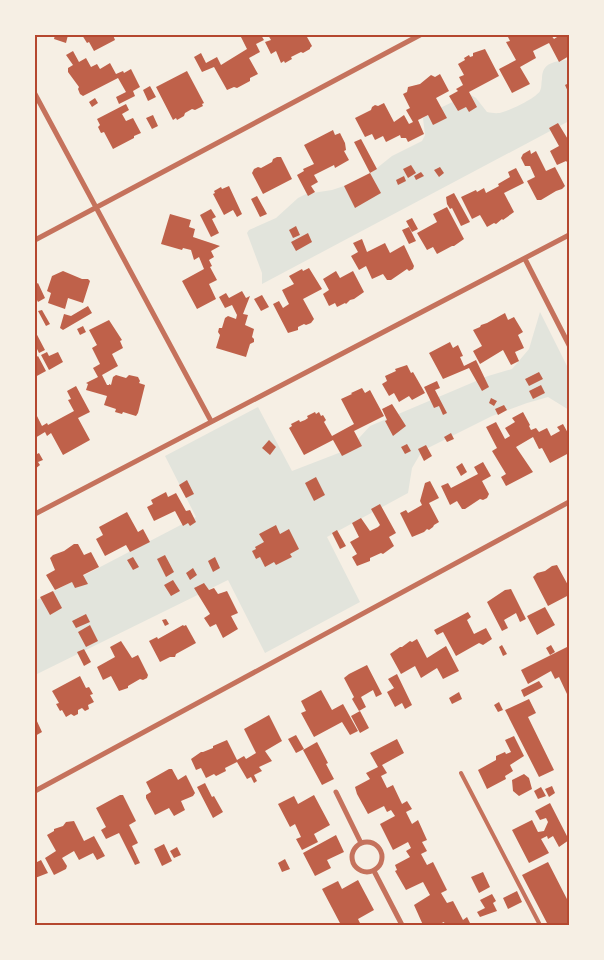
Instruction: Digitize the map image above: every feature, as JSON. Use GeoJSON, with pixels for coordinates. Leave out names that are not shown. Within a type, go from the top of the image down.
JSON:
{"type":"FeatureCollection","features":[{"type":"Feature","properties":{"kind":"street"},"geometry":{"type":"LineString","coordinates":[[35,240],[420,35]]}},
{"type":"Feature","properties":{"kind":"street"},"geometry":{"type":"LineString","coordinates":[[35,94],[211,421]]}},
{"type":"Feature","properties":{"kind":"street"},"geometry":{"type":"LineString","coordinates":[[35,514],[569,235]]}},
{"type":"Feature","properties":{"kind":"street"},"geometry":{"type":"LineString","coordinates":[[525,259],[569,345]]}},
{"type":"Feature","properties":{"kind":"street"},"geometry":{"type":"LineString","coordinates":[[35,791],[569,502]]}},
{"type":"Feature","properties":{"kind":"street"},"geometry":{"type":"LineString","coordinates":[[336,792],[361,843]]}},
{"type":"Feature","properties":{"kind":"street"},"geometry":{"type":"LineString","coordinates":[[361,843],[371,843],[379,849],[382,858],[374,871],[364,872],[353,864],[352,854],[356,846],[361,843]]}},
{"type":"Feature","properties":{"kind":"street"},"geometry":{"type":"LineString","coordinates":[[374,871],[402,925]]}},
{"type":"Feature","properties":{"kind":"lane"},"geometry":{"type":"LineString","coordinates":[[461,773],[540,925]]}},
{"type":"Feature","properties":{"kind":"shaded area"},"geometry":{"type":"Polygon","coordinates":[[[566,60],[569,61],[569,121],[262,284],[262,273],[247,233],[249,230],[276,218],[298,198],[306,194],[332,190],[362,180],[392,156],[422,141],[425,135],[423,118],[469,94],[476,98],[487,112],[501,113],[512,109],[538,94],[542,74],[546,66],[566,60]]]}},
{"type":"Feature","properties":{"kind":"shaded area"},"geometry":{"type":"Polygon","coordinates":[[[540,312],[569,370],[569,410],[548,397],[492,416],[422,451],[412,468],[408,493],[327,537],[360,602],[265,653],[228,580],[35,675],[35,601],[196,517],[165,456],[258,407],[292,471],[349,449],[370,426],[488,376],[512,369],[529,349],[540,312]]]}},
{"type":"Feature","properties":{"kind":"building"},"geometry":{"type":"Polygon","coordinates":[[[55,35],[68,35],[66,43],[54,39],[55,35]]]}},
{"type":"Feature","properties":{"kind":"building"},"geometry":{"type":"Polygon","coordinates":[[[82,35],[113,35],[115,40],[94,51],[82,35]]]}},
{"type":"Feature","properties":{"kind":"building"},"geometry":{"type":"Polygon","coordinates":[[[240,35],[261,35],[264,40],[256,44],[260,52],[249,58],[258,74],[237,88],[234,87],[227,90],[214,67],[202,72],[194,57],[201,53],[206,63],[217,57],[221,65],[247,49],[240,35]]]}},
{"type":"Feature","properties":{"kind":"building"},"geometry":{"type":"Polygon","coordinates":[[[268,35],[311,35],[307,37],[312,46],[303,53],[301,52],[291,57],[292,59],[285,63],[284,61],[281,63],[276,51],[271,54],[265,42],[271,40],[268,35]]]}},
{"type":"Feature","properties":{"kind":"building"},"geometry":{"type":"Polygon","coordinates":[[[510,35],[551,35],[554,39],[557,37],[556,35],[569,35],[569,56],[559,62],[549,43],[533,51],[536,58],[520,67],[530,84],[512,93],[499,69],[516,60],[506,42],[510,41],[508,37],[510,35]]]}},
{"type":"Feature","properties":{"kind":"building"},"geometry":{"type":"Polygon","coordinates":[[[485,49],[499,76],[469,92],[477,107],[469,112],[466,107],[458,111],[449,96],[458,91],[456,89],[463,85],[459,77],[464,75],[458,64],[469,55],[470,57],[473,56],[473,53],[485,49]]]}},
{"type":"Feature","properties":{"kind":"building"},"geometry":{"type":"Polygon","coordinates":[[[73,51],[79,62],[86,58],[91,67],[97,64],[100,69],[110,63],[116,74],[123,71],[124,73],[131,69],[140,87],[133,91],[135,96],[119,104],[116,97],[126,92],[118,78],[83,96],[80,94],[79,87],[68,72],[68,68],[73,65],[66,55],[73,51]]]}},
{"type":"Feature","properties":{"kind":"building"},"geometry":{"type":"Polygon","coordinates":[[[187,71],[204,103],[202,104],[203,106],[195,110],[192,109],[185,113],[184,116],[173,120],[156,87],[187,71]]]}},
{"type":"Feature","properties":{"kind":"building"},"geometry":{"type":"Polygon","coordinates":[[[440,74],[449,91],[436,98],[447,118],[433,125],[428,115],[418,120],[424,134],[408,142],[406,138],[401,138],[400,135],[386,142],[383,136],[375,140],[372,134],[365,137],[355,118],[371,110],[375,105],[378,106],[384,103],[394,122],[404,115],[409,124],[413,122],[406,110],[410,108],[403,94],[407,92],[408,87],[420,84],[431,75],[435,77],[440,74]]]}},
{"type":"Feature","properties":{"kind":"building"},"geometry":{"type":"Polygon","coordinates":[[[569,83],[569,94],[565,85],[569,83]]]}},
{"type":"Feature","properties":{"kind":"building"},"geometry":{"type":"Polygon","coordinates":[[[150,86],[156,97],[148,101],[143,90],[150,86]]]}},
{"type":"Feature","properties":{"kind":"building"},"geometry":{"type":"Polygon","coordinates":[[[95,98],[98,103],[92,107],[89,102],[95,98]]]}},
{"type":"Feature","properties":{"kind":"building"},"geometry":{"type":"Polygon","coordinates":[[[126,104],[129,110],[122,114],[126,121],[133,118],[141,133],[113,149],[104,132],[101,133],[97,119],[126,104]]]}},
{"type":"Feature","properties":{"kind":"building"},"geometry":{"type":"Polygon","coordinates":[[[153,115],[158,126],[152,129],[146,118],[153,115]]]}},
{"type":"Feature","properties":{"kind":"building"},"geometry":{"type":"Polygon","coordinates":[[[558,123],[569,141],[569,161],[557,165],[550,151],[559,146],[549,128],[558,123]]]}},
{"type":"Feature","properties":{"kind":"building"},"geometry":{"type":"Polygon","coordinates":[[[333,130],[335,135],[340,133],[345,143],[346,150],[344,151],[349,160],[335,168],[334,165],[314,175],[318,182],[311,186],[315,192],[308,196],[297,175],[304,171],[303,169],[314,164],[304,145],[333,130]]]}},
{"type":"Feature","properties":{"kind":"building"},"geometry":{"type":"Polygon","coordinates":[[[361,139],[377,169],[370,173],[354,142],[361,139]]]}},
{"type":"Feature","properties":{"kind":"building"},"geometry":{"type":"Polygon","coordinates":[[[530,150],[531,154],[536,151],[546,171],[555,167],[565,186],[541,200],[537,200],[527,181],[535,177],[530,166],[525,166],[521,158],[523,154],[530,150]]]}},
{"type":"Feature","properties":{"kind":"building"},"geometry":{"type":"Polygon","coordinates":[[[277,157],[281,157],[292,179],[263,194],[252,173],[254,169],[261,168],[277,157]]]}},
{"type":"Feature","properties":{"kind":"building"},"geometry":{"type":"Polygon","coordinates":[[[411,165],[416,173],[408,178],[403,169],[411,165]]]}},
{"type":"Feature","properties":{"kind":"building"},"geometry":{"type":"Polygon","coordinates":[[[440,167],[444,173],[439,177],[434,170],[440,167]]]}},
{"type":"Feature","properties":{"kind":"building"},"geometry":{"type":"Polygon","coordinates":[[[516,168],[524,183],[504,193],[514,212],[496,224],[494,223],[487,227],[480,215],[472,219],[461,197],[484,188],[486,193],[510,177],[508,172],[516,168]]]}},
{"type":"Feature","properties":{"kind":"building"},"geometry":{"type":"Polygon","coordinates":[[[421,172],[424,176],[416,180],[414,176],[421,172]]]}},
{"type":"Feature","properties":{"kind":"building"},"geometry":{"type":"Polygon","coordinates":[[[370,173],[381,193],[355,208],[344,186],[370,173]]]}},
{"type":"Feature","properties":{"kind":"building"},"geometry":{"type":"Polygon","coordinates":[[[404,176],[406,181],[398,185],[396,180],[404,176]]]}},
{"type":"Feature","properties":{"kind":"building"},"geometry":{"type":"Polygon","coordinates":[[[229,186],[242,214],[237,217],[233,210],[224,215],[213,194],[215,193],[214,191],[221,187],[222,189],[229,186]]]}},
{"type":"Feature","properties":{"kind":"building"},"geometry":{"type":"Polygon","coordinates":[[[454,193],[470,222],[461,226],[452,208],[450,209],[447,204],[446,197],[454,193]]]}},
{"type":"Feature","properties":{"kind":"building"},"geometry":{"type":"Polygon","coordinates":[[[257,196],[267,214],[260,217],[251,199],[257,196]]]}},
{"type":"Feature","properties":{"kind":"building"},"geometry":{"type":"Polygon","coordinates":[[[447,207],[464,239],[437,254],[433,247],[427,250],[417,233],[437,222],[433,214],[447,207]]]}},
{"type":"Feature","properties":{"kind":"building"},"geometry":{"type":"Polygon","coordinates":[[[211,209],[216,217],[212,219],[219,233],[211,237],[200,215],[211,209]]]}},
{"type":"Feature","properties":{"kind":"building"},"geometry":{"type":"Polygon","coordinates":[[[170,214],[191,220],[189,227],[195,229],[193,237],[220,246],[211,251],[214,257],[209,260],[212,266],[210,267],[217,280],[209,284],[216,299],[197,309],[182,281],[204,269],[199,257],[194,260],[191,250],[183,248],[182,250],[161,244],[170,214]]]}},
{"type":"Feature","properties":{"kind":"building"},"geometry":{"type":"Polygon","coordinates":[[[412,218],[418,229],[412,232],[406,221],[412,218]]]}},
{"type":"Feature","properties":{"kind":"building"},"geometry":{"type":"Polygon","coordinates":[[[296,226],[300,235],[293,238],[289,230],[296,226]]]}},
{"type":"Feature","properties":{"kind":"building"},"geometry":{"type":"Polygon","coordinates":[[[409,227],[416,241],[409,244],[402,230],[409,227]]]}},
{"type":"Feature","properties":{"kind":"building"},"geometry":{"type":"Polygon","coordinates":[[[308,233],[312,242],[296,251],[291,242],[308,233]]]}},
{"type":"Feature","properties":{"kind":"building"},"geometry":{"type":"Polygon","coordinates":[[[362,239],[367,252],[385,243],[390,253],[404,245],[414,266],[413,269],[409,271],[407,269],[391,280],[387,280],[383,274],[372,279],[366,266],[359,270],[351,256],[358,252],[353,243],[362,239]]]}},
{"type":"Feature","properties":{"kind":"building"},"geometry":{"type":"Polygon","coordinates":[[[309,268],[322,289],[303,299],[314,319],[311,323],[298,327],[298,330],[288,333],[273,304],[279,301],[283,308],[289,304],[282,290],[294,284],[289,276],[302,269],[303,271],[309,268]]]}},
{"type":"Feature","properties":{"kind":"building"},"geometry":{"type":"Polygon","coordinates":[[[63,271],[90,281],[83,303],[68,298],[65,309],[48,303],[51,293],[47,291],[52,276],[63,271]]]}},
{"type":"Feature","properties":{"kind":"building"},"geometry":{"type":"Polygon","coordinates":[[[336,271],[340,278],[353,271],[364,292],[346,304],[337,307],[335,303],[329,306],[323,294],[329,290],[323,279],[336,271]]]}},
{"type":"Feature","properties":{"kind":"building"},"geometry":{"type":"Polygon","coordinates":[[[38,283],[45,298],[38,302],[35,296],[35,285],[38,283]]]}},
{"type":"Feature","properties":{"kind":"building"},"geometry":{"type":"Polygon","coordinates":[[[242,291],[246,298],[250,296],[243,314],[248,315],[245,325],[254,329],[252,337],[254,342],[250,344],[246,357],[216,348],[220,335],[218,332],[219,328],[222,328],[225,318],[228,316],[236,319],[237,315],[232,305],[225,308],[219,297],[226,293],[229,298],[242,291]]]}},
{"type":"Feature","properties":{"kind":"building"},"geometry":{"type":"Polygon","coordinates":[[[262,295],[269,307],[261,311],[254,299],[262,295]]]}},
{"type":"Feature","properties":{"kind":"building"},"geometry":{"type":"Polygon","coordinates":[[[88,306],[92,313],[63,330],[60,328],[64,314],[71,316],[88,306]]]}},
{"type":"Feature","properties":{"kind":"building"},"geometry":{"type":"Polygon","coordinates":[[[42,310],[50,324],[46,326],[38,311],[42,310]]]}},
{"type":"Feature","properties":{"kind":"building"},"geometry":{"type":"Polygon","coordinates":[[[505,313],[508,320],[514,317],[523,332],[518,335],[524,348],[515,352],[519,361],[511,365],[503,350],[480,364],[473,351],[482,346],[473,330],[505,313]]]}},
{"type":"Feature","properties":{"kind":"building"},"geometry":{"type":"Polygon","coordinates":[[[109,320],[122,340],[120,341],[123,348],[112,354],[118,366],[102,375],[107,385],[111,385],[113,377],[116,375],[126,378],[129,375],[138,377],[139,383],[145,385],[136,416],[115,412],[116,409],[104,405],[107,396],[86,390],[88,384],[86,383],[98,377],[93,368],[100,364],[92,348],[97,345],[89,330],[109,320]]]}},
{"type":"Feature","properties":{"kind":"building"},"geometry":{"type":"Polygon","coordinates":[[[83,326],[86,332],[80,335],[77,329],[83,326]]]}},
{"type":"Feature","properties":{"kind":"building"},"geometry":{"type":"Polygon","coordinates":[[[35,331],[45,350],[39,353],[35,345],[35,331]]]}},
{"type":"Feature","properties":{"kind":"building"},"geometry":{"type":"Polygon","coordinates":[[[450,342],[453,348],[458,345],[463,356],[460,357],[464,366],[476,360],[489,387],[482,391],[469,368],[443,379],[429,353],[450,342]]]}},
{"type":"Feature","properties":{"kind":"building"},"geometry":{"type":"Polygon","coordinates":[[[47,352],[49,356],[58,352],[63,362],[49,370],[41,355],[47,352]]]}},
{"type":"Feature","properties":{"kind":"building"},"geometry":{"type":"Polygon","coordinates":[[[38,356],[46,371],[35,377],[35,358],[38,356]]]}},
{"type":"Feature","properties":{"kind":"building"},"geometry":{"type":"Polygon","coordinates":[[[407,365],[425,393],[412,400],[409,396],[399,402],[394,393],[389,396],[382,384],[387,381],[385,376],[396,371],[395,369],[407,365]]]}},
{"type":"Feature","properties":{"kind":"building"},"geometry":{"type":"Polygon","coordinates":[[[539,372],[543,379],[529,386],[525,379],[539,372]]]}},
{"type":"Feature","properties":{"kind":"building"},"geometry":{"type":"Polygon","coordinates":[[[437,381],[440,388],[435,390],[447,413],[443,415],[439,406],[434,408],[424,387],[437,381]]]}},
{"type":"Feature","properties":{"kind":"building"},"geometry":{"type":"Polygon","coordinates":[[[541,385],[545,393],[533,399],[529,391],[541,385]]]}},
{"type":"Feature","properties":{"kind":"building"},"geometry":{"type":"Polygon","coordinates":[[[76,386],[90,412],[78,418],[90,440],[63,455],[51,433],[47,436],[45,432],[35,438],[35,412],[42,426],[47,423],[48,425],[74,411],[68,400],[71,399],[67,391],[76,386]]]}},
{"type":"Feature","properties":{"kind":"building"},"geometry":{"type":"Polygon","coordinates":[[[362,388],[365,393],[370,390],[384,416],[354,431],[362,446],[342,456],[333,440],[304,455],[289,428],[292,426],[291,424],[299,420],[300,422],[305,420],[308,418],[307,416],[319,412],[326,420],[324,422],[332,436],[354,424],[341,399],[362,388]]]}},
{"type":"Feature","properties":{"kind":"building"},"geometry":{"type":"Polygon","coordinates":[[[491,398],[497,401],[494,406],[489,403],[491,398]]]}},
{"type":"Feature","properties":{"kind":"building"},"geometry":{"type":"Polygon","coordinates":[[[392,404],[406,426],[393,436],[385,421],[387,420],[382,409],[392,404]]]}},
{"type":"Feature","properties":{"kind":"building"},"geometry":{"type":"Polygon","coordinates":[[[504,405],[507,410],[498,415],[495,409],[504,405]]]}},
{"type":"Feature","properties":{"kind":"building"},"geometry":{"type":"Polygon","coordinates":[[[523,412],[531,430],[536,428],[539,432],[547,428],[551,436],[560,431],[557,427],[563,424],[569,435],[569,453],[550,463],[542,448],[539,449],[533,437],[516,447],[533,472],[506,486],[501,477],[506,474],[492,451],[497,448],[486,427],[496,422],[505,439],[510,436],[505,428],[515,422],[512,418],[523,412]]]}},
{"type":"Feature","properties":{"kind":"building"},"geometry":{"type":"Polygon","coordinates":[[[451,433],[454,439],[447,442],[444,437],[451,433]]]}},
{"type":"Feature","properties":{"kind":"building"},"geometry":{"type":"Polygon","coordinates":[[[269,440],[276,447],[270,455],[262,448],[269,440]]]}},
{"type":"Feature","properties":{"kind":"building"},"geometry":{"type":"Polygon","coordinates":[[[407,444],[411,451],[405,454],[401,447],[407,444]]]}},
{"type":"Feature","properties":{"kind":"building"},"geometry":{"type":"Polygon","coordinates":[[[426,445],[432,456],[424,461],[418,449],[426,445]]]}},
{"type":"Feature","properties":{"kind":"building"},"geometry":{"type":"Polygon","coordinates":[[[39,453],[43,460],[38,462],[40,465],[35,469],[35,455],[39,453]]]}},
{"type":"Feature","properties":{"kind":"building"},"geometry":{"type":"Polygon","coordinates":[[[483,462],[491,476],[482,481],[489,494],[487,498],[480,499],[465,509],[462,509],[457,501],[450,505],[441,486],[448,483],[451,488],[478,474],[474,467],[483,462]]]}},
{"type":"Feature","properties":{"kind":"building"},"geometry":{"type":"Polygon","coordinates":[[[462,463],[467,472],[461,476],[456,467],[462,463]]]}},
{"type":"Feature","properties":{"kind":"building"},"geometry":{"type":"Polygon","coordinates":[[[316,477],[325,495],[314,501],[305,483],[316,477]]]}},
{"type":"Feature","properties":{"kind":"building"},"geometry":{"type":"Polygon","coordinates":[[[187,480],[194,494],[186,498],[179,485],[187,480]]]}},
{"type":"Feature","properties":{"kind":"building"},"geometry":{"type":"Polygon","coordinates":[[[430,481],[439,498],[429,503],[439,522],[429,530],[427,529],[412,537],[400,513],[406,510],[408,513],[422,505],[420,501],[425,483],[430,481]]]}},
{"type":"Feature","properties":{"kind":"building"},"geometry":{"type":"Polygon","coordinates":[[[166,492],[168,497],[176,493],[186,511],[190,510],[196,522],[190,526],[188,523],[183,526],[175,511],[154,521],[147,507],[153,504],[151,500],[166,492]]]}},
{"type":"Feature","properties":{"kind":"building"},"geometry":{"type":"Polygon","coordinates":[[[380,504],[396,533],[389,537],[394,546],[383,554],[381,553],[370,558],[370,561],[357,566],[352,557],[357,554],[350,542],[359,537],[352,523],[361,518],[370,531],[378,527],[380,525],[371,509],[380,504]]]}},
{"type":"Feature","properties":{"kind":"building"},"geometry":{"type":"Polygon","coordinates":[[[127,512],[138,532],[143,529],[150,542],[130,552],[126,545],[105,556],[96,539],[103,535],[99,527],[127,512]]]}},
{"type":"Feature","properties":{"kind":"building"},"geometry":{"type":"Polygon","coordinates":[[[276,525],[280,534],[289,529],[299,549],[290,554],[292,557],[276,565],[274,562],[265,567],[260,557],[256,559],[252,551],[264,542],[259,534],[276,525]]]}},
{"type":"Feature","properties":{"kind":"building"},"geometry":{"type":"Polygon","coordinates":[[[337,530],[346,546],[340,549],[332,533],[337,530]]]}},
{"type":"Feature","properties":{"kind":"building"},"geometry":{"type":"Polygon","coordinates":[[[74,544],[78,544],[84,555],[91,552],[99,567],[83,575],[88,584],[75,588],[72,582],[55,590],[46,575],[55,570],[50,558],[74,544]]]}},
{"type":"Feature","properties":{"kind":"building"},"geometry":{"type":"Polygon","coordinates":[[[165,555],[174,572],[166,577],[157,559],[165,555]]]}},
{"type":"Feature","properties":{"kind":"building"},"geometry":{"type":"Polygon","coordinates":[[[133,557],[139,567],[133,570],[127,560],[133,557]]]}},
{"type":"Feature","properties":{"kind":"building"},"geometry":{"type":"Polygon","coordinates":[[[215,557],[220,568],[213,572],[208,561],[215,557]]]}},
{"type":"Feature","properties":{"kind":"building"},"geometry":{"type":"Polygon","coordinates":[[[557,565],[569,587],[569,595],[548,606],[533,577],[537,573],[557,565]]]}},
{"type":"Feature","properties":{"kind":"building"},"geometry":{"type":"Polygon","coordinates":[[[193,568],[197,575],[190,580],[186,573],[193,568]]]}},
{"type":"Feature","properties":{"kind":"building"},"geometry":{"type":"Polygon","coordinates":[[[173,580],[180,591],[171,596],[164,585],[173,580]]]}},
{"type":"Feature","properties":{"kind":"building"},"geometry":{"type":"Polygon","coordinates":[[[204,583],[209,590],[214,588],[218,594],[227,591],[238,613],[231,616],[238,629],[223,638],[216,624],[210,627],[204,618],[210,614],[194,588],[204,583]]]}},
{"type":"Feature","properties":{"kind":"building"},"geometry":{"type":"Polygon","coordinates":[[[511,589],[526,619],[520,622],[516,613],[504,620],[508,628],[502,631],[487,602],[505,590],[511,589]]]}},
{"type":"Feature","properties":{"kind":"building"},"geometry":{"type":"Polygon","coordinates":[[[53,591],[62,608],[50,615],[40,597],[53,591]]]}},
{"type":"Feature","properties":{"kind":"building"},"geometry":{"type":"Polygon","coordinates":[[[545,607],[555,625],[537,635],[527,616],[545,607]]]}},
{"type":"Feature","properties":{"kind":"building"},"geometry":{"type":"Polygon","coordinates":[[[468,612],[471,617],[467,620],[474,634],[486,628],[492,639],[483,645],[479,643],[456,656],[443,632],[437,635],[434,630],[468,612]]]}},
{"type":"Feature","properties":{"kind":"building"},"geometry":{"type":"Polygon","coordinates":[[[86,614],[90,622],[76,628],[72,621],[86,614]]]}},
{"type":"Feature","properties":{"kind":"building"},"geometry":{"type":"Polygon","coordinates":[[[166,619],[169,624],[165,626],[162,620],[166,619]]]}},
{"type":"Feature","properties":{"kind":"building"},"geometry":{"type":"Polygon","coordinates":[[[90,625],[98,641],[86,647],[78,632],[90,625]]]}},
{"type":"Feature","properties":{"kind":"building"},"geometry":{"type":"Polygon","coordinates":[[[186,625],[196,643],[176,654],[175,657],[170,657],[160,662],[149,641],[157,637],[158,639],[186,625]]]}},
{"type":"Feature","properties":{"kind":"building"},"geometry":{"type":"Polygon","coordinates":[[[417,639],[427,658],[446,646],[459,671],[443,679],[437,668],[421,678],[415,666],[401,674],[390,654],[410,641],[412,642],[417,639]]]}},
{"type":"Feature","properties":{"kind":"building"},"geometry":{"type":"Polygon","coordinates":[[[121,641],[132,658],[138,655],[148,675],[147,678],[140,679],[128,686],[128,688],[119,691],[111,676],[103,680],[97,667],[115,657],[110,647],[121,641]]]}},
{"type":"Feature","properties":{"kind":"building"},"geometry":{"type":"Polygon","coordinates":[[[502,645],[507,654],[503,656],[499,647],[502,645]]]}},
{"type":"Feature","properties":{"kind":"building"},"geometry":{"type":"Polygon","coordinates":[[[551,645],[555,652],[550,655],[546,648],[551,645]]]}},
{"type":"Feature","properties":{"kind":"building"},"geometry":{"type":"Polygon","coordinates":[[[569,646],[569,693],[567,694],[559,677],[555,679],[551,671],[528,684],[521,670],[569,646]]]}},
{"type":"Feature","properties":{"kind":"building"},"geometry":{"type":"Polygon","coordinates":[[[84,649],[91,662],[84,666],[77,652],[84,649]]]}},
{"type":"Feature","properties":{"kind":"building"},"geometry":{"type":"Polygon","coordinates":[[[367,665],[382,694],[376,697],[373,690],[361,697],[366,707],[359,711],[344,678],[367,665]]]}},
{"type":"Feature","properties":{"kind":"building"},"geometry":{"type":"Polygon","coordinates":[[[397,674],[412,705],[405,709],[402,703],[395,707],[387,692],[394,688],[388,679],[397,674]]]}},
{"type":"Feature","properties":{"kind":"building"},"geometry":{"type":"Polygon","coordinates":[[[80,676],[86,688],[89,687],[93,694],[90,695],[94,702],[88,705],[89,709],[85,711],[82,708],[78,710],[78,714],[74,716],[71,714],[66,717],[56,704],[59,703],[52,691],[80,676]]]}},
{"type":"Feature","properties":{"kind":"building"},"geometry":{"type":"Polygon","coordinates":[[[539,681],[543,687],[524,697],[521,690],[539,681]]]}},
{"type":"Feature","properties":{"kind":"building"},"geometry":{"type":"Polygon","coordinates":[[[321,690],[332,710],[343,704],[358,731],[350,735],[342,722],[314,737],[301,713],[306,711],[301,701],[321,690]]]}},
{"type":"Feature","properties":{"kind":"building"},"geometry":{"type":"Polygon","coordinates":[[[459,692],[462,699],[452,704],[449,698],[459,692]]]}},
{"type":"Feature","properties":{"kind":"building"},"geometry":{"type":"Polygon","coordinates":[[[529,699],[536,713],[528,717],[554,770],[539,777],[505,710],[529,699]]]}},
{"type":"Feature","properties":{"kind":"building"},"geometry":{"type":"Polygon","coordinates":[[[499,702],[503,710],[498,712],[494,705],[499,702]]]}},
{"type":"Feature","properties":{"kind":"building"},"geometry":{"type":"Polygon","coordinates":[[[360,711],[369,728],[360,733],[351,716],[360,711]]]}},
{"type":"Feature","properties":{"kind":"building"},"geometry":{"type":"Polygon","coordinates":[[[269,715],[282,741],[265,751],[272,761],[259,767],[262,771],[254,775],[257,781],[254,783],[251,777],[247,779],[237,762],[225,768],[226,771],[206,778],[201,768],[196,770],[191,759],[201,752],[227,740],[237,760],[244,756],[246,759],[256,753],[244,729],[269,715]]]}},
{"type":"Feature","properties":{"kind":"building"},"geometry":{"type":"Polygon","coordinates":[[[35,717],[42,732],[35,736],[35,717]]]}},
{"type":"Feature","properties":{"kind":"building"},"geometry":{"type":"Polygon","coordinates":[[[296,735],[304,749],[296,753],[288,739],[296,735]]]}},
{"type":"Feature","properties":{"kind":"building"},"geometry":{"type":"Polygon","coordinates":[[[514,736],[524,756],[510,765],[513,771],[505,776],[506,779],[487,789],[478,770],[496,760],[496,756],[505,752],[506,754],[511,752],[505,740],[514,736]]]}},
{"type":"Feature","properties":{"kind":"building"},"geometry":{"type":"Polygon","coordinates":[[[397,739],[404,753],[382,765],[387,773],[381,776],[387,788],[393,785],[402,804],[407,801],[412,809],[406,812],[412,824],[418,820],[427,840],[422,842],[427,851],[421,854],[427,865],[433,862],[447,890],[441,893],[447,903],[453,901],[463,920],[467,917],[471,925],[445,925],[444,922],[437,925],[423,925],[414,905],[430,895],[423,882],[406,890],[395,871],[397,870],[395,865],[410,857],[406,851],[411,848],[408,842],[393,850],[380,824],[395,816],[391,810],[387,812],[384,806],[368,814],[357,794],[355,787],[370,779],[366,773],[378,767],[370,753],[397,739]]]}},
{"type":"Feature","properties":{"kind":"building"},"geometry":{"type":"Polygon","coordinates":[[[317,742],[334,779],[322,785],[303,750],[317,742]]]}},
{"type":"Feature","properties":{"kind":"building"},"geometry":{"type":"Polygon","coordinates":[[[172,769],[178,780],[186,775],[195,793],[193,796],[181,801],[185,810],[174,816],[169,808],[155,815],[146,798],[146,795],[151,792],[146,782],[172,769]]]}},
{"type":"Feature","properties":{"kind":"building"},"geometry":{"type":"Polygon","coordinates":[[[524,774],[529,778],[532,789],[519,796],[513,791],[512,780],[524,774]]]}},
{"type":"Feature","properties":{"kind":"building"},"geometry":{"type":"Polygon","coordinates":[[[205,783],[223,812],[213,818],[197,787],[205,783]]]}},
{"type":"Feature","properties":{"kind":"building"},"geometry":{"type":"Polygon","coordinates":[[[552,786],[555,793],[549,797],[545,789],[552,786]]]}},
{"type":"Feature","properties":{"kind":"building"},"geometry":{"type":"Polygon","coordinates":[[[541,787],[546,796],[538,799],[534,791],[541,787]]]}},
{"type":"Feature","properties":{"kind":"building"},"geometry":{"type":"Polygon","coordinates":[[[123,795],[136,821],[129,825],[138,843],[132,846],[140,863],[135,865],[119,833],[106,839],[101,830],[106,827],[96,808],[123,795]]]}},
{"type":"Feature","properties":{"kind":"building"},"geometry":{"type":"Polygon","coordinates":[[[314,795],[330,825],[314,834],[318,842],[302,850],[296,839],[301,837],[295,824],[290,827],[278,804],[294,796],[298,804],[314,795]]]}},
{"type":"Feature","properties":{"kind":"building"},"geometry":{"type":"Polygon","coordinates":[[[550,803],[569,840],[559,847],[553,836],[548,839],[547,836],[541,839],[549,853],[529,863],[512,830],[532,820],[538,832],[544,831],[548,822],[546,818],[540,820],[535,811],[550,803]]]}},
{"type":"Feature","properties":{"kind":"building"},"geometry":{"type":"Polygon","coordinates":[[[74,821],[84,841],[94,836],[105,856],[97,860],[93,853],[79,860],[74,851],[62,858],[67,866],[66,869],[54,875],[45,858],[56,851],[47,835],[54,831],[54,829],[63,826],[66,822],[74,821]]]}},
{"type":"Feature","properties":{"kind":"building"},"geometry":{"type":"Polygon","coordinates":[[[336,835],[344,852],[327,860],[331,868],[315,876],[303,853],[336,835]]]}},
{"type":"Feature","properties":{"kind":"building"},"geometry":{"type":"Polygon","coordinates":[[[164,844],[172,861],[162,866],[154,849],[164,844]]]}},
{"type":"Feature","properties":{"kind":"building"},"geometry":{"type":"Polygon","coordinates":[[[177,847],[181,855],[174,858],[170,851],[177,847]]]}},
{"type":"Feature","properties":{"kind":"building"},"geometry":{"type":"Polygon","coordinates":[[[285,859],[290,869],[282,872],[278,863],[285,859]]]}},
{"type":"Feature","properties":{"kind":"building"},"geometry":{"type":"Polygon","coordinates":[[[41,860],[48,873],[35,878],[35,863],[41,860]]]}},
{"type":"Feature","properties":{"kind":"building"},"geometry":{"type":"Polygon","coordinates":[[[548,862],[569,903],[569,923],[566,925],[548,925],[522,875],[548,862]]]}},
{"type":"Feature","properties":{"kind":"building"},"geometry":{"type":"Polygon","coordinates":[[[483,872],[490,887],[479,893],[471,877],[483,872]]]}},
{"type":"Feature","properties":{"kind":"building"},"geometry":{"type":"Polygon","coordinates":[[[358,880],[374,910],[358,919],[361,925],[341,925],[322,889],[338,881],[342,889],[358,880]]]}},
{"type":"Feature","properties":{"kind":"building"},"geometry":{"type":"Polygon","coordinates":[[[517,891],[522,902],[508,909],[503,898],[517,891]]]}},
{"type":"Feature","properties":{"kind":"building"},"geometry":{"type":"Polygon","coordinates":[[[492,894],[496,901],[493,903],[497,911],[480,917],[477,912],[485,908],[480,900],[492,894]]]}}]}
